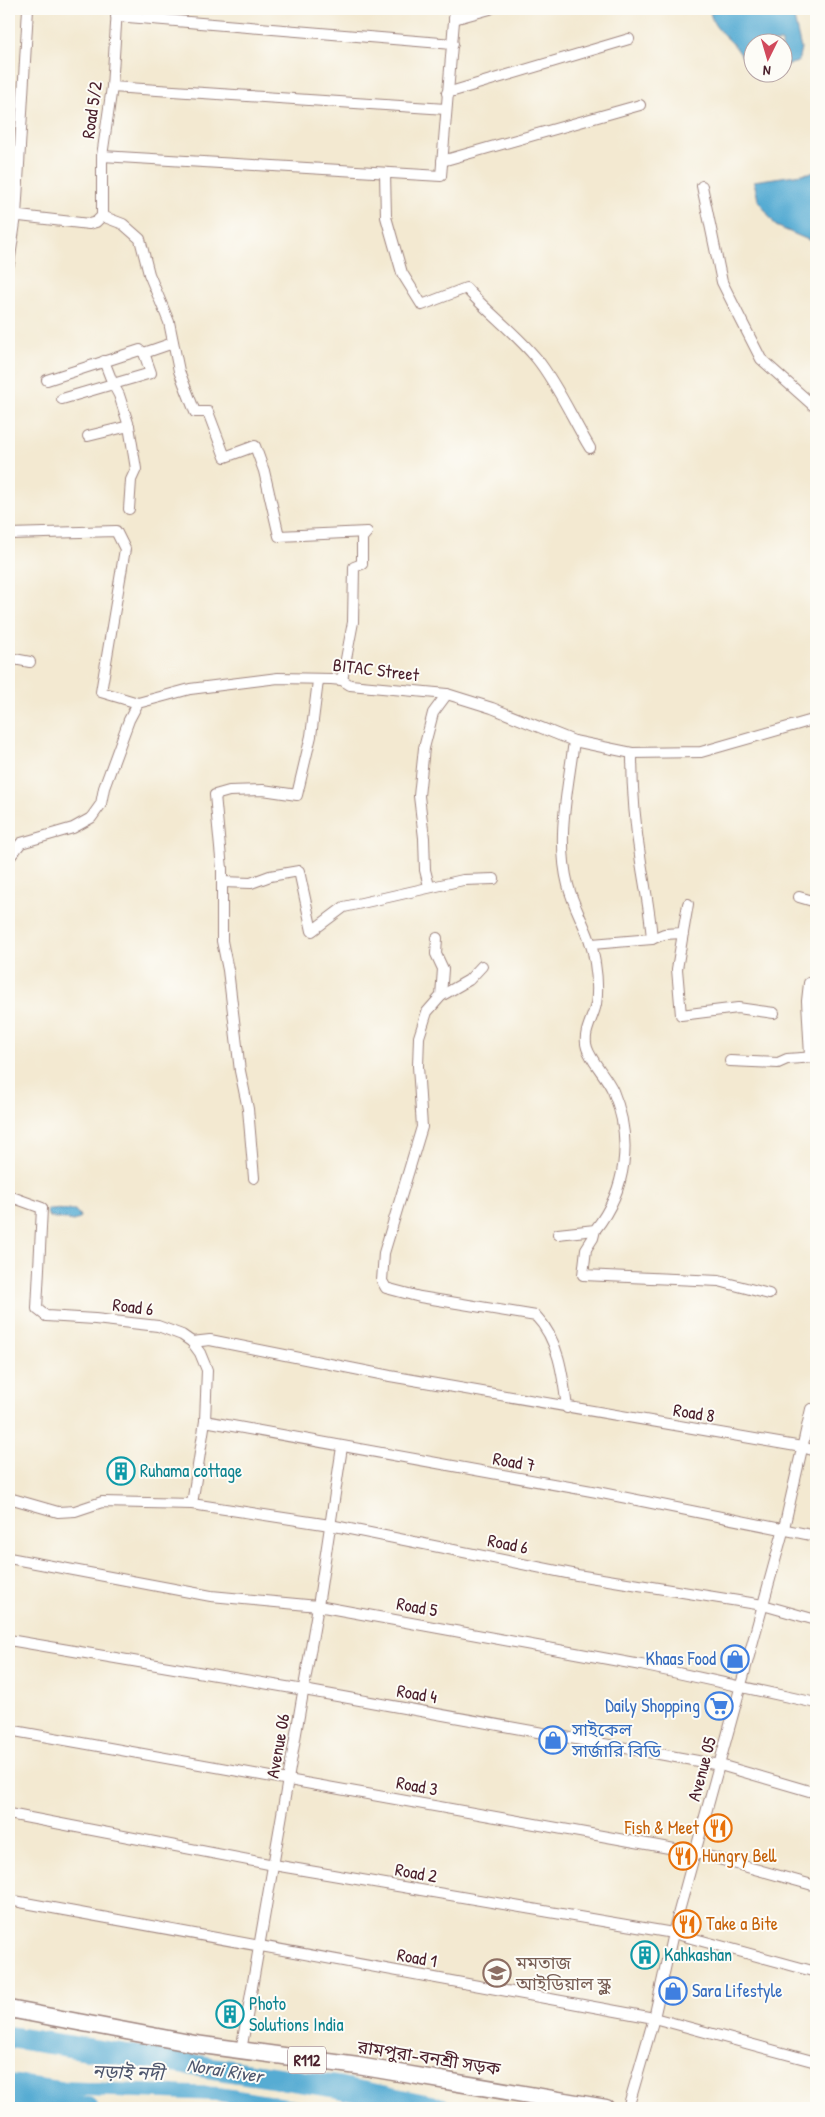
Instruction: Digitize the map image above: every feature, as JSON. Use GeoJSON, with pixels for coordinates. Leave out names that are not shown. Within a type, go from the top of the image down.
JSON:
{"type":"FeatureCollection","features":[{"type":"Feature","properties":{"kind":"main road","name":"রামপুরা-বনশ্রী সড়ক"},"geometry":{"type":"LineString","coordinates":[[9,2009],[241,2051],[358,2066],[606,2108]]}},
{"type":"Feature","properties":{"kind":"street"},"geometry":{"type":"LineString","coordinates":[[9,264],[28,9]]}},
{"type":"Feature","properties":{"kind":"street"},"geometry":{"type":"LineString","coordinates":[[102,156],[441,176],[447,93],[454,44],[455,14],[490,9]]}},
{"type":"Feature","properties":{"kind":"street"},"geometry":{"type":"LineString","coordinates":[[117,12],[454,44]]}},
{"type":"Feature","properties":{"kind":"street","name":"Road 5/2"},"geometry":{"type":"LineString","coordinates":[[102,216],[102,156],[112,87],[117,12]]}},
{"type":"Feature","properties":{"kind":"street"},"geometry":{"type":"LineString","coordinates":[[447,93],[628,40]]}},
{"type":"Feature","properties":{"kind":"street"},"geometry":{"type":"LineString","coordinates":[[112,87],[446,109]]}},
{"type":"Feature","properties":{"kind":"street"},"geometry":{"type":"LineString","coordinates":[[442,161],[640,105]]}},
{"type":"Feature","properties":{"kind":"street"},"geometry":{"type":"LineString","coordinates":[[385,172],[386,217],[402,273],[422,304],[466,288],[483,307],[511,329],[538,360],[590,448]]}},
{"type":"Feature","properties":{"kind":"street"},"geometry":{"type":"LineString","coordinates":[[702,186],[722,282],[761,359],[816,408]]}},
{"type":"Feature","properties":{"kind":"street"},"geometry":{"type":"LineString","coordinates":[[12,215],[89,224],[96,222],[102,216],[123,224],[140,239],[149,274],[169,322],[179,371],[195,412],[208,412],[225,457],[255,446],[264,471],[279,536],[367,532],[362,538],[362,564],[354,566],[353,622],[342,680]]}},
{"type":"Feature","properties":{"kind":"street"},"geometry":{"type":"LineString","coordinates":[[144,353],[173,344]]}},
{"type":"Feature","properties":{"kind":"street"},"geometry":{"type":"LineString","coordinates":[[47,380],[104,360],[140,350],[144,353],[151,373],[62,398]]}},
{"type":"Feature","properties":{"kind":"street"},"geometry":{"type":"LineString","coordinates":[[104,360],[119,395],[129,426],[136,469],[131,480],[129,509]]}},
{"type":"Feature","properties":{"kind":"street"},"geometry":{"type":"LineString","coordinates":[[88,436],[129,426]]}},
{"type":"Feature","properties":{"kind":"street"},"geometry":{"type":"LineString","coordinates":[[9,534],[116,531],[125,549],[101,692],[138,703],[129,720],[104,788],[101,804],[91,818],[74,828],[21,843],[9,858]]}},
{"type":"Feature","properties":{"kind":"street"},"geometry":{"type":"LineString","coordinates":[[9,658],[30,662]]}},
{"type":"Feature","properties":{"kind":"street","name":"BITAC Street"},"geometry":{"type":"LineString","coordinates":[[138,703],[190,689],[278,678],[342,680],[350,685],[447,694],[492,708],[574,742],[632,753],[701,752],[816,719]]}},
{"type":"Feature","properties":{"kind":"street"},"geometry":{"type":"LineString","coordinates":[[254,1178],[248,1109],[240,1071],[228,970],[222,941],[222,882],[215,795],[228,791],[262,790],[297,795],[311,736],[318,680]]}},
{"type":"Feature","properties":{"kind":"street"},"geometry":{"type":"LineString","coordinates":[[429,886],[425,870],[424,838],[419,796],[424,748],[433,713],[447,694]]}},
{"type":"Feature","properties":{"kind":"street"},"geometry":{"type":"LineString","coordinates":[[574,742],[562,844],[568,887],[592,944],[597,992],[595,1008],[587,1028],[587,1048],[612,1090],[620,1113],[626,1154],[616,1197],[607,1214],[595,1230],[593,1238],[586,1249],[583,1275],[720,1281],[768,1294]]}},
{"type":"Feature","properties":{"kind":"street"},"geometry":{"type":"LineString","coordinates":[[632,753],[632,780],[640,852],[650,908],[652,938]]}},
{"type":"Feature","properties":{"kind":"street"},"geometry":{"type":"LineString","coordinates":[[222,882],[251,883],[270,876],[299,871],[312,931],[344,907],[429,886],[463,880],[494,879]]}},
{"type":"Feature","properties":{"kind":"street"},"geometry":{"type":"LineString","coordinates":[[799,897],[816,902]]}},
{"type":"Feature","properties":{"kind":"street"},"geometry":{"type":"LineString","coordinates":[[688,904],[676,969],[682,1015],[738,1008],[774,1013]]}},
{"type":"Feature","properties":{"kind":"street"},"geometry":{"type":"LineString","coordinates":[[592,944],[683,933]]}},
{"type":"Feature","properties":{"kind":"street"},"geometry":{"type":"LineString","coordinates":[[437,938],[436,954],[443,969],[441,996]]}},
{"type":"Feature","properties":{"kind":"street"},"geometry":{"type":"LineString","coordinates":[[482,966],[469,980],[441,996],[427,1012],[419,1037],[418,1066],[422,1127],[384,1254],[382,1281],[386,1288],[420,1297],[536,1316],[546,1326],[552,1338],[563,1375],[567,1408]]}},
{"type":"Feature","properties":{"kind":"street"},"geometry":{"type":"LineString","coordinates":[[730,1061],[778,1063],[813,1056],[807,1001],[809,983]]}},
{"type":"Feature","properties":{"kind":"street","name":"Road 6"},"geometry":{"type":"LineString","coordinates":[[9,1196],[42,1208],[37,1309],[46,1316],[95,1318],[158,1326],[182,1334],[192,1342]]}},
{"type":"Feature","properties":{"kind":"street"},"geometry":{"type":"LineString","coordinates":[[558,1234],[595,1230]]}},
{"type":"Feature","properties":{"kind":"street","name":"Road 8"},"geometry":{"type":"LineString","coordinates":[[192,1342],[210,1340],[390,1376],[802,1447],[816,1451]]}},
{"type":"Feature","properties":{"kind":"street"},"geometry":{"type":"LineString","coordinates":[[192,1342],[200,1353],[207,1370],[205,1421],[192,1504]]}},
{"type":"Feature","properties":{"kind":"street","name":"Avenue 05"},"geometry":{"type":"LineString","coordinates":[[628,2108],[654,2018],[673,1933],[697,1852],[740,1686],[784,1528],[811,1409]]}},
{"type":"Feature","properties":{"kind":"street","name":"Road 7"},"geometry":{"type":"LineString","coordinates":[[205,1421],[784,1528],[816,1536]]}},
{"type":"Feature","properties":{"kind":"street","name":"Avenue 06"},"geometry":{"type":"LineString","coordinates":[[241,2051],[304,1690],[342,1446]]}},
{"type":"Feature","properties":{"kind":"street","name":"Road 6"},"geometry":{"type":"LineString","coordinates":[[9,1498],[58,1512],[75,1512],[102,1502],[192,1504],[330,1525],[577,1575],[763,1605],[816,1620]]}},
{"type":"Feature","properties":{"kind":"street","name":"Road 5"},"geometry":{"type":"LineString","coordinates":[[9,1558],[211,1596],[318,1606],[632,1663],[816,1703]]}},
{"type":"Feature","properties":{"kind":"street","name":"Road 4"},"geometry":{"type":"LineString","coordinates":[[9,1640],[304,1690],[720,1765],[816,1793]]}},
{"type":"Feature","properties":{"kind":"street","name":"Road 3"},"geometry":{"type":"LineString","coordinates":[[9,1730],[697,1852],[816,1886]]}},
{"type":"Feature","properties":{"kind":"street","name":"Road 2"},"geometry":{"type":"LineString","coordinates":[[9,1814],[274,1865],[673,1933],[816,1972]]}},
{"type":"Feature","properties":{"kind":"street","name":"Road 1"},"geometry":{"type":"LineString","coordinates":[[9,1900],[654,2018],[816,2062]]}},
{"type":"Feature","properties":{"kind":"water"},"geometry":{"type":"Polygon","coordinates":[[[710,9],[792,9],[801,49],[798,62],[792,64],[792,32],[742,32],[742,57],[733,44],[716,26],[710,9]]]}},
{"type":"Feature","properties":{"kind":"water"},"geometry":{"type":"Polygon","coordinates":[[[816,172],[816,242],[813,242],[776,226],[758,200],[754,181],[816,172]]]}},
{"type":"Feature","properties":{"kind":"water"},"geometry":{"type":"Polygon","coordinates":[[[48,1209],[75,1210],[80,1216],[79,1219],[74,1221],[49,1217],[48,1209]]]}},
{"type":"Feature","properties":{"kind":"waterway","name":"Norai River"},"geometry":{"type":"LineString","coordinates":[[9,2037],[337,2087],[440,2108]]}},
{"type":"Feature","properties":{"kind":"waterway","name":"নড়াই নদী"},"geometry":{"type":"LineString","coordinates":[[9,2081],[60,2088],[218,2094],[305,2108]]}},
{"type":"Feature","properties":{"kind":"waterway","name":"Norai River"},"geometry":{"type":"LineString","coordinates":[[9,2097],[87,2108]]}},
{"type":"Feature","properties":{"kind":"place","name":"Ruhama cottage"},"geometry":{"type":"Point","coordinates":[121,1471]}},
{"type":"Feature","properties":{"kind":"place","name":"Khaas Food"},"geometry":{"type":"Point","coordinates":[735,1659]}},
{"type":"Feature","properties":{"kind":"place","name":"Daily Shopping"},"geometry":{"type":"Point","coordinates":[719,1706]}},
{"type":"Feature","properties":{"kind":"place","name":"সাইকেল সার্জারি বিডি"},"geometry":{"type":"Point","coordinates":[553,1740]}},
{"type":"Feature","properties":{"kind":"place","name":"Fish & Meet"},"geometry":{"type":"Point","coordinates":[718,1828]}},
{"type":"Feature","properties":{"kind":"place","name":"Hungry Bell"},"geometry":{"type":"Point","coordinates":[683,1856]}},
{"type":"Feature","properties":{"kind":"place","name":"Take a Bite"},"geometry":{"type":"Point","coordinates":[687,1924]}},
{"type":"Feature","properties":{"kind":"place","name":"Kahkashan"},"geometry":{"type":"Point","coordinates":[645,1955]}},
{"type":"Feature","properties":{"kind":"place","name":"মমতাজ আইডিয়াল স্কুল"},"geometry":{"type":"Point","coordinates":[497,1973]}},
{"type":"Feature","properties":{"kind":"place","name":"Sara Lifestyle"},"geometry":{"type":"Point","coordinates":[673,1991]}},
{"type":"Feature","properties":{"kind":"place","name":"Photo Solutions India"},"geometry":{"type":"Point","coordinates":[230,2014]}}]}
